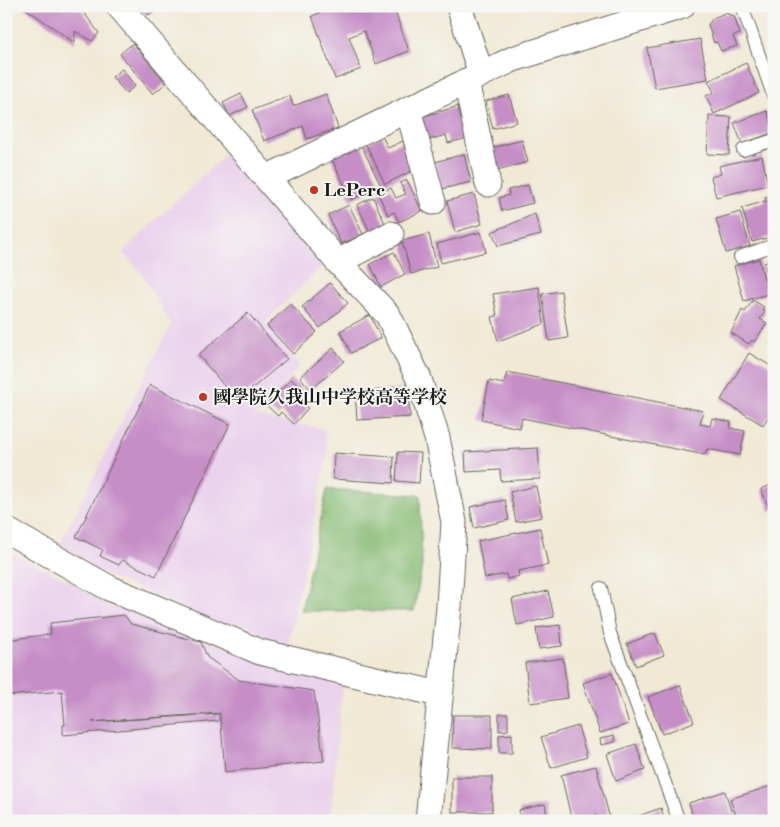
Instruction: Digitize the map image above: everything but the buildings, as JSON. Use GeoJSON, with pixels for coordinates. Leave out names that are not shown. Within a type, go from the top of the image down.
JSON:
{"type":"FeatureCollection","features":[{"type":"Feature","properties":{"kind":"street"},"geometry":{"type":"LineString","coordinates":[[119,6],[338,262],[388,314],[419,379],[446,478],[454,522],[449,607],[428,821]]}},
{"type":"Feature","properties":{"kind":"street"},"geometry":{"type":"LineString","coordinates":[[459,6],[473,78],[488,184]]}},
{"type":"Feature","properties":{"kind":"street"},"geometry":{"type":"LineString","coordinates":[[266,178],[513,59],[682,6]]}},
{"type":"Feature","properties":{"kind":"street"},"geometry":{"type":"LineString","coordinates":[[408,110],[433,202]]}},
{"type":"Feature","properties":{"kind":"street"},"geometry":{"type":"LineString","coordinates":[[338,262],[392,234]]}},
{"type":"Feature","properties":{"kind":"street"},"geometry":{"type":"LineString","coordinates":[[6,530],[109,588],[260,652],[439,694]]}},
{"type":"Feature","properties":{"kind":"lane"},"geometry":{"type":"LineString","coordinates":[[742,6],[774,98]]}},
{"type":"Feature","properties":{"kind":"lane"},"geometry":{"type":"LineString","coordinates":[[744,150],[774,140]]}},
{"type":"Feature","properties":{"kind":"lane"},"geometry":{"type":"LineString","coordinates":[[740,257],[774,245]]}},
{"type":"Feature","properties":{"kind":"lane"},"geometry":{"type":"LineString","coordinates":[[601,588],[610,633],[679,821]]}},
{"type":"Feature","properties":{"kind":"shaded area","name":"國學院久我山中学校高等学校"},"geometry":{"type":"Polygon","coordinates":[[[226,154],[324,264],[264,323],[300,366],[255,416],[324,429],[328,452],[287,651],[55,554],[171,324],[141,272],[122,252],[226,154]]]}},
{"type":"Feature","properties":{"kind":"shaded area"},"geometry":{"type":"Polygon","coordinates":[[[6,550],[146,619],[278,665],[343,681],[330,821],[6,821],[6,550]]]}},
{"type":"Feature","properties":{"kind":"green space"},"geometry":{"type":"Polygon","coordinates":[[[327,489],[420,495],[422,566],[414,611],[301,611],[327,489]]]}},
{"type":"Feature","properties":{"kind":"place","name":"LePerc"},"geometry":{"type":"Point","coordinates":[314,190]}},
{"type":"Feature","properties":{"kind":"place","name":"國學院久我山中学校高等学校"},"geometry":{"type":"Point","coordinates":[203,397]}}]}
